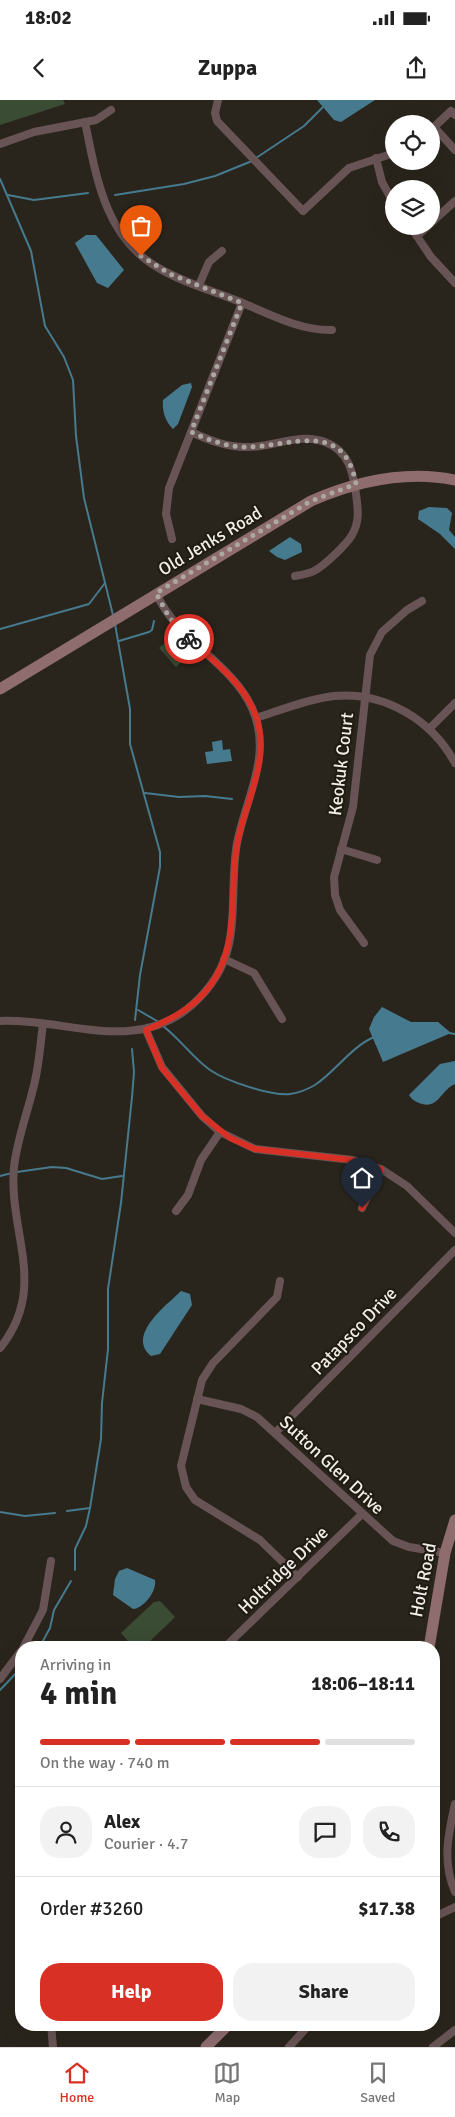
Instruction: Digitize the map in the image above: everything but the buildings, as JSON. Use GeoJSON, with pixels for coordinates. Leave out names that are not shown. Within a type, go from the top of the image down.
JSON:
{"type":"FeatureCollection","features":[{"type":"Feature","properties":{"kind":"street"},"geometry":{"type":"LineString","coordinates":[[218,100],[215,113],[217,120],[303,211],[349,168],[385,156]]}},
{"type":"Feature","properties":{"kind":"street"},"geometry":{"type":"LineString","coordinates":[[0,144],[34,132],[101,118],[111,110]]}},
{"type":"Feature","properties":{"kind":"street"},"geometry":{"type":"LineString","coordinates":[[440,122],[451,111],[455,116]]}},
{"type":"Feature","properties":{"kind":"street"},"geometry":{"type":"LineString","coordinates":[[85,122],[107,210],[124,240],[141,256],[158,268],[242,303],[314,330],[332,330]]}},
{"type":"Feature","properties":{"kind":"street"},"geometry":{"type":"LineString","coordinates":[[440,136],[455,150]]}},
{"type":"Feature","properties":{"kind":"street"},"geometry":{"type":"LineString","coordinates":[[376,158],[385,188]]}},
{"type":"Feature","properties":{"kind":"street"},"geometry":{"type":"LineString","coordinates":[[440,215],[455,201]]}},
{"type":"Feature","properties":{"kind":"street"},"geometry":{"type":"LineString","coordinates":[[417,236],[431,257],[455,283]]}},
{"type":"Feature","properties":{"kind":"street"},"geometry":{"type":"LineString","coordinates":[[199,285],[210,262],[222,251]]}},
{"type":"Feature","properties":{"kind":"street"},"geometry":{"type":"LineString","coordinates":[[172,538],[166,514],[166,497],[242,303]]}},
{"type":"Feature","properties":{"kind":"street"},"geometry":{"type":"LineString","coordinates":[[191,432],[218,443],[235,447],[255,447],[310,439],[326,442],[339,451],[348,462],[356,484],[359,512],[352,535],[318,568],[295,576]]}},
{"type":"Feature","properties":{"kind":"street","name":"Old Jenks Road"},"geometry":{"type":"LineString","coordinates":[[0,689],[311,501],[356,484],[409,476],[439,477],[455,480]]}},
{"type":"Feature","properties":{"kind":"street"},"geometry":{"type":"LineString","coordinates":[[0,1021],[19,1021],[107,1032],[125,1033],[146,1030],[177,1016],[196,1001],[212,983],[224,959],[229,942],[237,844],[260,763],[261,740],[256,718],[241,689],[180,631],[169,617],[156,593]]}},
{"type":"Feature","properties":{"kind":"street","name":"Keokuk Court"},"geometry":{"type":"LineString","coordinates":[[364,943],[343,916],[335,895],[334,878],[353,807],[370,655],[377,638],[400,615],[422,601]]}},
{"type":"Feature","properties":{"kind":"street"},"geometry":{"type":"LineString","coordinates":[[256,718],[317,699],[340,696],[365,697],[396,707],[429,729],[445,746],[455,763]]}},
{"type":"Feature","properties":{"kind":"street"},"geometry":{"type":"LineString","coordinates":[[429,729],[455,703]]}},
{"type":"Feature","properties":{"kind":"street"},"geometry":{"type":"LineString","coordinates":[[341,849],[377,860]]}},
{"type":"Feature","properties":{"kind":"street"},"geometry":{"type":"LineString","coordinates":[[224,959],[254,974],[282,1019]]}},
{"type":"Feature","properties":{"kind":"street"},"geometry":{"type":"LineString","coordinates":[[0,1348],[20,1314],[26,1284],[15,1194],[14,1167],[34,1086],[43,1024]]}},
{"type":"Feature","properties":{"kind":"street"},"geometry":{"type":"LineString","coordinates":[[146,1030],[162,1068],[202,1116],[220,1132],[255,1149],[352,1160],[381,1169],[407,1186],[455,1233]]}},
{"type":"Feature","properties":{"kind":"street"},"geometry":{"type":"LineString","coordinates":[[176,1212],[188,1195],[201,1160],[220,1132]]}},
{"type":"Feature","properties":{"kind":"street"},"geometry":{"type":"LineString","coordinates":[[362,1208],[381,1169]]}},
{"type":"Feature","properties":{"kind":"street","name":"Patapsco Drive"},"geometry":{"type":"LineString","coordinates":[[276,1433],[455,1250]]}},
{"type":"Feature","properties":{"kind":"street"},"geometry":{"type":"LineString","coordinates":[[280,1281],[277,1298],[210,1367],[202,1380],[182,1466],[188,1491],[201,1504],[260,1540],[298,1577]]}},
{"type":"Feature","properties":{"kind":"street","name":"Sutton Glen Drive"},"geometry":{"type":"LineString","coordinates":[[197,1399],[249,1413],[276,1433],[386,1536],[399,1544],[445,1553]]}},
{"type":"Feature","properties":{"kind":"street","name":"Holtridge Drive"},"geometry":{"type":"LineString","coordinates":[[231,1641],[362,1514]]}},
{"type":"Feature","properties":{"kind":"street","name":"Holt Road"},"geometry":{"type":"LineString","coordinates":[[430,1641],[445,1553],[455,1520]]}},
{"type":"Feature","properties":{"kind":"street"},"geometry":{"type":"LineString","coordinates":[[28,1641],[43,1610],[51,1560]]}},
{"type":"Feature","properties":{"kind":"street"},"geometry":{"type":"LineString","coordinates":[[0,1678],[15,1659]]}},
{"type":"Feature","properties":{"kind":"street"},"geometry":{"type":"LineString","coordinates":[[455,1804],[446,1856],[449,1876],[455,1892]]}},
{"type":"Feature","properties":{"kind":"street"},"geometry":{"type":"LineString","coordinates":[[440,1914],[455,1907]]}},
{"type":"Feature","properties":{"kind":"street"},"geometry":{"type":"LineString","coordinates":[[433,2047],[455,2030]]}},
{"type":"Feature","properties":{"kind":"street"},"geometry":{"type":"LineString","coordinates":[[52,2031],[53,2047]]}},
{"type":"Feature","properties":{"kind":"street"},"geometry":{"type":"LineString","coordinates":[[206,2047],[222,2031]]}},
{"type":"Feature","properties":{"kind":"street"},"geometry":{"type":"LineString","coordinates":[[289,2047],[304,2031]]}},
{"type":"Feature","properties":{"kind":"green space"},"geometry":{"type":"Polygon","coordinates":[[[0,100],[63,100],[65,104],[0,125],[0,100]]]}},
{"type":"Feature","properties":{"kind":"green space"},"geometry":{"type":"Polygon","coordinates":[[[170,639],[186,658],[176,667],[159,648],[170,639]]]}},
{"type":"Feature","properties":{"kind":"green space"},"geometry":{"type":"Polygon","coordinates":[[[160,1601],[175,1617],[150,1641],[128,1641],[121,1633],[154,1602],[160,1601]]]}},
{"type":"Feature","properties":{"kind":"water"},"geometry":{"type":"Polygon","coordinates":[[[317,100],[375,100],[341,122],[334,120],[317,100]]]}},
{"type":"Feature","properties":{"kind":"water"},"geometry":{"type":"Polygon","coordinates":[[[86,235],[96,235],[124,270],[108,288],[97,283],[75,243],[86,235]]]}},
{"type":"Feature","properties":{"kind":"water"},"geometry":{"type":"Polygon","coordinates":[[[191,383],[192,387],[178,424],[173,429],[165,416],[163,400],[182,385],[191,383]]]}},
{"type":"Feature","properties":{"kind":"water"},"geometry":{"type":"Polygon","coordinates":[[[429,507],[447,508],[452,513],[449,530],[455,537],[455,549],[440,534],[418,519],[419,511],[429,507]]]}},
{"type":"Feature","properties":{"kind":"water"},"geometry":{"type":"Polygon","coordinates":[[[290,537],[301,544],[302,552],[285,560],[269,551],[290,537]]]}},
{"type":"Feature","properties":{"kind":"water"},"geometry":{"type":"Polygon","coordinates":[[[222,740],[223,750],[230,749],[232,761],[207,764],[205,752],[213,751],[212,742],[222,740]]]}},
{"type":"Feature","properties":{"kind":"water"},"geometry":{"type":"Polygon","coordinates":[[[382,1007],[411,1022],[438,1022],[451,1033],[383,1062],[369,1029],[374,1017],[382,1007]]]}},
{"type":"Feature","properties":{"kind":"water"},"geometry":{"type":"Polygon","coordinates":[[[455,1061],[455,1084],[436,1101],[427,1105],[414,1101],[410,1097],[409,1095],[440,1064],[455,1061]]]}},
{"type":"Feature","properties":{"kind":"water"},"geometry":{"type":"Polygon","coordinates":[[[181,1291],[190,1294],[192,1305],[160,1354],[151,1356],[145,1348],[143,1339],[146,1330],[159,1312],[181,1291]]]}},
{"type":"Feature","properties":{"kind":"water"},"geometry":{"type":"Polygon","coordinates":[[[127,1568],[155,1580],[154,1589],[149,1598],[141,1606],[133,1609],[113,1595],[115,1579],[119,1571],[127,1568]]]}},
{"type":"Feature","properties":{"kind":"waterway"},"geometry":{"type":"LineString","coordinates":[[256,158],[304,126],[323,107]]}},
{"type":"Feature","properties":{"kind":"waterway"},"geometry":{"type":"LineString","coordinates":[[115,195],[184,184],[215,176],[252,161]]}},
{"type":"Feature","properties":{"kind":"waterway"},"geometry":{"type":"LineString","coordinates":[[0,179],[31,251],[45,326],[64,357],[73,380],[76,436],[84,498],[113,615]]}},
{"type":"Feature","properties":{"kind":"waterway"},"geometry":{"type":"LineString","coordinates":[[8,195],[34,200],[88,193]]}},
{"type":"Feature","properties":{"kind":"waterway"},"geometry":{"type":"LineString","coordinates":[[0,629],[89,604],[105,583]]}},
{"type":"Feature","properties":{"kind":"waterway"},"geometry":{"type":"LineString","coordinates":[[119,641],[149,632],[152,630],[154,621]]}},
{"type":"Feature","properties":{"kind":"waterway"},"geometry":{"type":"LineString","coordinates":[[115,624],[130,709],[130,744],[160,852],[160,867],[140,975],[135,1020]]}},
{"type":"Feature","properties":{"kind":"waterway"},"geometry":{"type":"LineString","coordinates":[[145,793],[179,797],[205,796],[232,799]]}},
{"type":"Feature","properties":{"kind":"waterway"},"geometry":{"type":"LineString","coordinates":[[138,1010],[157,1021]]}},
{"type":"Feature","properties":{"kind":"waterway"},"geometry":{"type":"LineString","coordinates":[[163,1026],[210,1070],[249,1087],[282,1094],[296,1093],[315,1085],[358,1047],[374,1037]]}},
{"type":"Feature","properties":{"kind":"waterway"},"geometry":{"type":"LineString","coordinates":[[449,1033],[455,1034]]}},
{"type":"Feature","properties":{"kind":"waterway"},"geometry":{"type":"LineString","coordinates":[[75,1570],[75,1549],[86,1526],[101,1439],[102,1403],[108,1349],[108,1289],[121,1203],[132,1097],[134,1072],[132,1049]]}},
{"type":"Feature","properties":{"kind":"waterway"},"geometry":{"type":"LineString","coordinates":[[17,1172],[52,1167],[66,1168],[102,1179],[122,1176]]}},
{"type":"Feature","properties":{"kind":"waterway"},"geometry":{"type":"LineString","coordinates":[[0,1176],[12,1173]]}},
{"type":"Feature","properties":{"kind":"waterway"},"geometry":{"type":"LineString","coordinates":[[67,1511],[90,1508]]}},
{"type":"Feature","properties":{"kind":"waterway"},"geometry":{"type":"LineString","coordinates":[[0,1512],[25,1516],[55,1513]]}},
{"type":"Feature","properties":{"kind":"waterway"},"geometry":{"type":"LineString","coordinates":[[43,1641],[50,1628],[54,1610],[71,1581]]}},
{"type":"Feature","properties":{"kind":"waterway"},"geometry":{"type":"LineString","coordinates":[[0,1690],[15,1674]]}},
{"type":"Feature","properties":{"kind":"way so far"},"geometry":{"type":"LineString","coordinates":[[141,256],[170,274],[242,303],[191,432],[218,443],[235,447],[255,447],[310,439],[326,442],[339,451],[348,462],[352,468],[356,484],[311,501],[156,593],[169,617],[189,639]]}},
{"type":"Feature","properties":{"kind":"route"},"geometry":{"type":"LineString","coordinates":[[189,639],[234,680],[252,706],[261,740],[260,763],[239,836],[229,942],[224,959],[212,983],[196,1001],[177,1016],[146,1030],[162,1068],[202,1116],[211,1125],[230,1138],[255,1149],[340,1158],[381,1169],[362,1208]]}}]}
